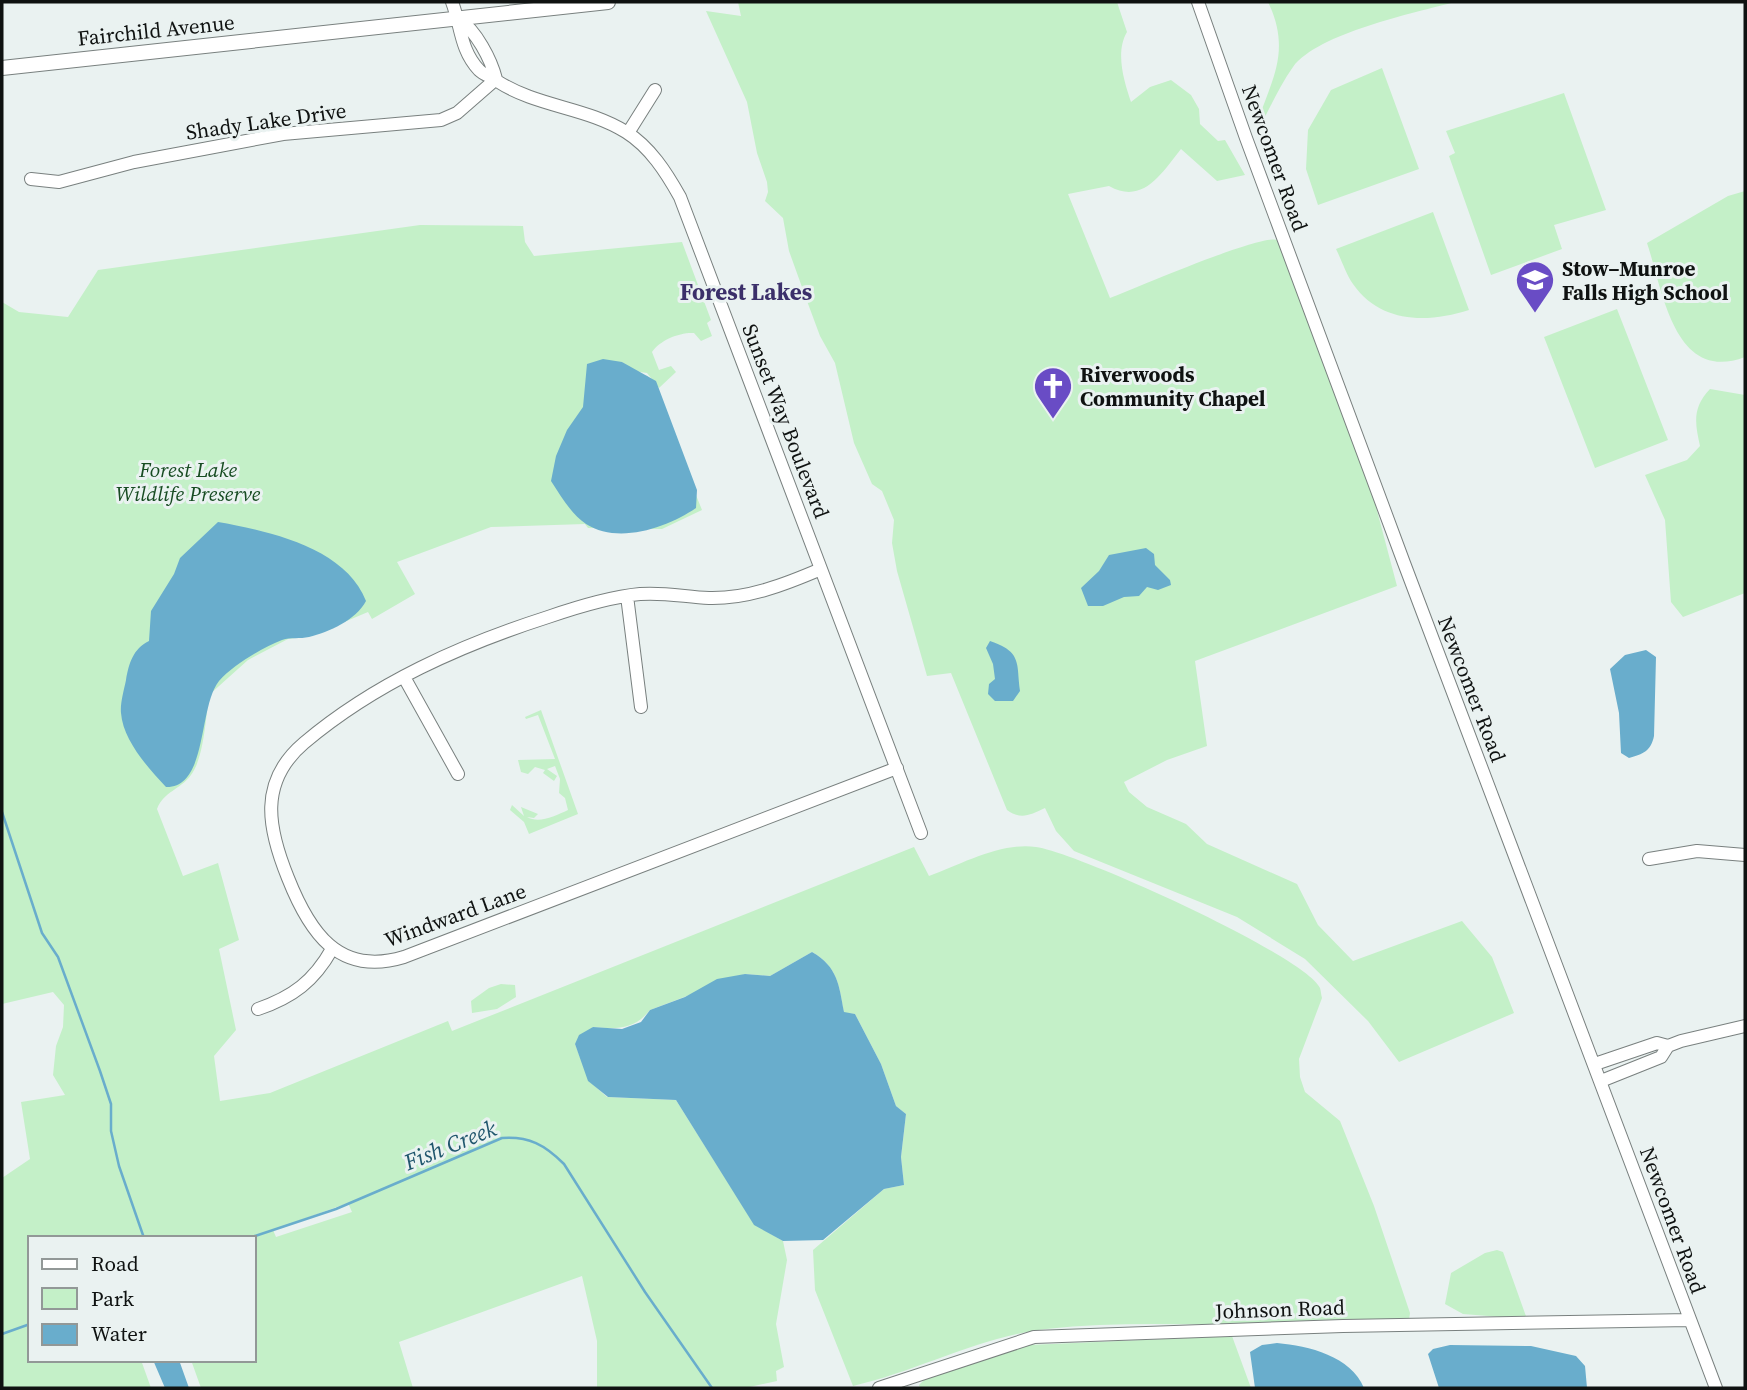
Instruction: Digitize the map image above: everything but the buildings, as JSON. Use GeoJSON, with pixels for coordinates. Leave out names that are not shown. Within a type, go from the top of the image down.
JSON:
{"type":"FeatureCollection","features":[{"type":"Feature","properties":{"kind":"main road","name":"Fairchild Avenue"},"geometry":{"type":"LineString","coordinates":[[2,68],[608,2]]}},
{"type":"Feature","properties":{"kind":"street"},"geometry":{"type":"LineString","coordinates":[[452,2],[459,19],[472,28],[493,65],[496,79]]}},
{"type":"Feature","properties":{"kind":"street","name":"Newcomer Road"},"geometry":{"type":"LineString","coordinates":[[1198,2],[1404,563],[1716,1388]]}},
{"type":"Feature","properties":{"kind":"street","name":"Sunset Way Boulevard"},"geometry":{"type":"LineString","coordinates":[[496,79],[519,94],[611,124],[628,133],[659,163],[680,197],[921,833]]}},
{"type":"Feature","properties":{"kind":"street","name":"Shady Lake Drive"},"geometry":{"type":"LineString","coordinates":[[31,179],[59,182],[134,162],[283,134],[441,120],[457,113],[496,79]]}},
{"type":"Feature","properties":{"kind":"street"},"geometry":{"type":"LineString","coordinates":[[628,133],[654,90]]}},
{"type":"Feature","properties":{"kind":"street"},"geometry":{"type":"LineString","coordinates":[[258,1009],[302,988],[316,974],[332,949],[303,915],[275,845],[270,808],[285,763],[305,742],[366,698],[444,656],[505,630],[627,596],[664,593],[738,596],[777,586],[821,569]]}},
{"type":"Feature","properties":{"kind":"street"},"geometry":{"type":"LineString","coordinates":[[627,596],[641,707]]}},
{"type":"Feature","properties":{"kind":"street"},"geometry":{"type":"LineString","coordinates":[[404,677],[458,775]]}},
{"type":"Feature","properties":{"kind":"street","name":"Windward Lane"},"geometry":{"type":"LineString","coordinates":[[332,949],[370,962],[404,957],[897,768]]}},
{"type":"Feature","properties":{"kind":"street"},"geometry":{"type":"LineString","coordinates":[[1649,859],[1697,851],[1745,855]]}},
{"type":"Feature","properties":{"kind":"street"},"geometry":{"type":"LineString","coordinates":[[1595,1065],[1657,1043],[1668,1046],[1709,1032],[1745,1026]]}},
{"type":"Feature","properties":{"kind":"street"},"geometry":{"type":"LineString","coordinates":[[1601,1081],[1661,1056],[1668,1046]]}},
{"type":"Feature","properties":{"kind":"street","name":"Johnson Road"},"geometry":{"type":"LineString","coordinates":[[879,1388],[1034,1337],[1343,1326],[1690,1320]]}},
{"type":"Feature","properties":{"kind":"green space"},"geometry":{"type":"Polygon","coordinates":[[[738,2],[1117,2],[1127,32],[1121,57],[1123,76],[1131,102],[1150,87],[1171,80],[1191,95],[1199,109],[1200,124],[1218,141],[1225,140],[1245,175],[1217,181],[1181,149],[1158,177],[1141,189],[1121,191],[1109,186],[1068,194],[1110,298],[1224,253],[1267,240],[1278,240],[1375,503],[1397,586],[1195,661],[1207,746],[1167,760],[1124,782],[1129,792],[1147,807],[1186,824],[1207,844],[1297,884],[1318,925],[1353,961],[1462,921],[1492,957],[1514,1013],[1399,1062],[1368,1021],[1305,959],[1237,917],[1074,851],[1056,831],[1045,808],[1021,816],[1007,810],[951,673],[927,676],[897,571],[892,543],[894,520],[882,491],[872,484],[854,443],[835,363],[820,336],[789,251],[783,218],[765,201],[767,182],[757,153],[747,102],[706,11],[741,16],[738,2]]]}},
{"type":"Feature","properties":{"kind":"green space"},"geometry":{"type":"Polygon","coordinates":[[[1268,2],[1455,2],[1344,34],[1305,55],[1288,74],[1259,128],[1257,123],[1274,77],[1279,49],[1275,19],[1268,2]]]}},
{"type":"Feature","properties":{"kind":"green space"},"geometry":{"type":"Polygon","coordinates":[[[1382,68],[1419,169],[1318,205],[1306,169],[1308,130],[1331,90],[1382,68]]]}},
{"type":"Feature","properties":{"kind":"green space"},"geometry":{"type":"Polygon","coordinates":[[[1564,93],[1606,210],[1554,225],[1562,249],[1491,275],[1449,156],[1455,153],[1446,131],[1564,93]]]}},
{"type":"Feature","properties":{"kind":"green space"},"geometry":{"type":"Polygon","coordinates":[[[1745,191],[1745,357],[1721,362],[1702,357],[1687,345],[1675,328],[1647,243],[1728,196],[1745,191]]]}},
{"type":"Feature","properties":{"kind":"green space"},"geometry":{"type":"Polygon","coordinates":[[[1433,212],[1469,310],[1422,318],[1406,317],[1377,307],[1353,284],[1336,249],[1433,212]]]}},
{"type":"Feature","properties":{"kind":"green space","name":"Forest Lake Wildlife Preserve"},"geometry":{"type":"Polygon","coordinates":[[[420,225],[523,226],[525,242],[534,256],[682,242],[711,320],[707,323],[712,336],[701,341],[694,333],[677,335],[665,340],[652,352],[659,370],[671,366],[676,372],[659,388],[647,373],[634,371],[622,362],[611,368],[648,376],[702,510],[662,529],[588,528],[585,524],[491,527],[397,562],[415,594],[372,619],[368,612],[311,636],[288,639],[248,660],[209,695],[204,736],[195,768],[187,780],[164,798],[157,809],[183,876],[218,863],[239,940],[219,949],[236,1030],[214,1056],[220,1101],[270,1093],[448,1021],[452,1031],[914,847],[929,876],[995,851],[1023,846],[1036,847],[1095,866],[1234,930],[1305,973],[1320,988],[1322,998],[1299,1059],[1300,1077],[1305,1092],[1340,1121],[1374,1206],[1410,1313],[1409,1320],[1286,1325],[1106,1325],[1046,1329],[997,1339],[853,1386],[815,1290],[813,1250],[884,1189],[904,1185],[901,1157],[906,1114],[896,1106],[881,1064],[855,1014],[844,1013],[839,985],[832,971],[812,952],[770,976],[745,974],[650,1010],[631,1025],[617,1028],[593,1027],[575,1044],[589,1081],[607,1097],[676,1100],[754,1224],[783,1241],[787,1260],[776,1324],[784,1367],[776,1371],[777,1381],[745,1388],[597,1388],[597,1341],[582,1276],[399,1342],[413,1388],[201,1388],[192,1362],[256,1362],[256,1236],[28,1236],[28,1362],[142,1362],[151,1388],[2,1388],[2,1178],[30,1159],[21,1102],[65,1095],[53,1075],[56,1046],[63,1027],[64,1005],[53,992],[2,1004],[2,302],[19,312],[68,317],[98,270],[420,225]],[[348,1203],[273,1230],[276,1237],[352,1212],[348,1203]]]}},
{"type":"Feature","properties":{"kind":"green space"},"geometry":{"type":"Polygon","coordinates":[[[1617,309],[1668,440],[1595,468],[1544,337],[1617,309]]]}},
{"type":"Feature","properties":{"kind":"green space"},"geometry":{"type":"Polygon","coordinates":[[[1710,389],[1745,395],[1745,593],[1683,617],[1671,602],[1665,520],[1645,475],[1687,460],[1700,446],[1696,416],[1700,403],[1710,389]]]}},
{"type":"Feature","properties":{"kind":"green space"},"geometry":{"type":"Polygon","coordinates":[[[541,710],[578,814],[529,834],[524,822],[510,810],[512,805],[524,816],[521,807],[538,814],[534,818],[527,817],[537,820],[568,810],[565,798],[559,793],[560,779],[555,766],[547,769],[557,776],[554,781],[543,773],[545,770],[535,767],[528,774],[521,772],[518,760],[555,759],[538,715],[526,719],[525,717],[541,710]]]}},
{"type":"Feature","properties":{"kind":"green space"},"geometry":{"type":"Polygon","coordinates":[[[501,984],[515,985],[516,997],[497,1009],[472,1013],[471,1001],[489,988],[501,984]]]}},
{"type":"Feature","properties":{"kind":"green space"},"geometry":{"type":"Polygon","coordinates":[[[1497,1250],[1503,1252],[1527,1319],[1463,1314],[1445,1304],[1451,1273],[1485,1253],[1497,1250]]]}},
{"type":"Feature","properties":{"kind":"green space"},"geometry":{"type":"Polygon","coordinates":[[[1232,1336],[1251,1388],[920,1388],[919,1385],[927,1377],[1029,1345],[1232,1336]]]}},
{"type":"Feature","properties":{"kind":"water"},"geometry":{"type":"Polygon","coordinates":[[[603,359],[622,362],[656,381],[697,490],[696,508],[658,527],[628,533],[599,530],[576,515],[551,481],[556,456],[567,430],[583,407],[587,364],[603,359]]]}},
{"type":"Feature","properties":{"kind":"water"},"geometry":{"type":"Polygon","coordinates":[[[218,522],[282,537],[324,555],[356,583],[366,601],[356,614],[341,624],[317,635],[274,643],[225,675],[212,693],[196,761],[189,775],[179,784],[166,787],[144,762],[126,733],[121,713],[122,696],[133,657],[139,648],[149,641],[151,611],[174,574],[180,558],[218,522]]]}},
{"type":"Feature","properties":{"kind":"water"},"geometry":{"type":"Polygon","coordinates":[[[1146,548],[1154,554],[1155,565],[1170,580],[1171,585],[1158,590],[1147,587],[1139,596],[1124,597],[1103,606],[1088,606],[1081,588],[1099,571],[1109,555],[1146,548]]]}},
{"type":"Feature","properties":{"kind":"water"},"geometry":{"type":"Polygon","coordinates":[[[990,641],[1008,650],[1016,660],[1020,691],[1013,701],[995,701],[988,694],[989,684],[995,679],[993,664],[986,648],[990,641]]]}},
{"type":"Feature","properties":{"kind":"water"},"geometry":{"type":"Polygon","coordinates":[[[1646,650],[1656,657],[1654,736],[1646,751],[1629,758],[1621,753],[1619,713],[1610,669],[1625,655],[1646,650]]]}},
{"type":"Feature","properties":{"kind":"water"},"geometry":{"type":"Polygon","coordinates":[[[812,952],[832,970],[839,985],[844,1012],[855,1014],[881,1064],[896,1106],[906,1114],[901,1157],[904,1185],[884,1189],[823,1240],[783,1241],[754,1225],[676,1100],[608,1097],[588,1081],[575,1044],[579,1035],[593,1027],[622,1029],[641,1022],[650,1010],[685,997],[717,979],[745,974],[770,976],[812,952]]]}},
{"type":"Feature","properties":{"kind":"water"},"geometry":{"type":"Polygon","coordinates":[[[1277,1343],[1315,1350],[1339,1360],[1358,1377],[1364,1388],[1255,1388],[1250,1352],[1262,1345],[1277,1343]]]}},
{"type":"Feature","properties":{"kind":"water"},"geometry":{"type":"Polygon","coordinates":[[[1450,1345],[1531,1346],[1576,1356],[1585,1366],[1587,1388],[1439,1388],[1428,1354],[1433,1349],[1450,1345]]]}},
{"type":"Feature","properties":{"kind":"water"},"geometry":{"type":"Polygon","coordinates":[[[154,1362],[180,1362],[189,1388],[165,1388],[154,1362]]]}},
{"type":"Feature","properties":{"kind":"waterway"},"geometry":{"type":"LineString","coordinates":[[2,812],[42,933],[58,957],[111,1104],[111,1131],[119,1166],[143,1236]]}},
{"type":"Feature","properties":{"kind":"waterway","name":"Fish Creek"},"geometry":{"type":"LineString","coordinates":[[255,1236],[336,1209],[502,1138],[528,1140],[543,1147],[564,1164],[645,1292],[712,1388]]}},
{"type":"Feature","properties":{"kind":"waterway","name":"Fish Creek"},"geometry":{"type":"LineString","coordinates":[[2,1334],[28,1325]]}},
{"type":"Feature","properties":{"kind":"place","name":"Stow–Munroe Falls High School"},"geometry":{"type":"Point","coordinates":[1535,314]}},
{"type":"Feature","properties":{"kind":"place","name":"Riverwoods Community Chapel"},"geometry":{"type":"Point","coordinates":[1053,420]}},
{"type":"Feature","properties":{"kind":"district","name":"Forest Lakes"},"geometry":{"type":"Point","coordinates":[746,292]}}]}
